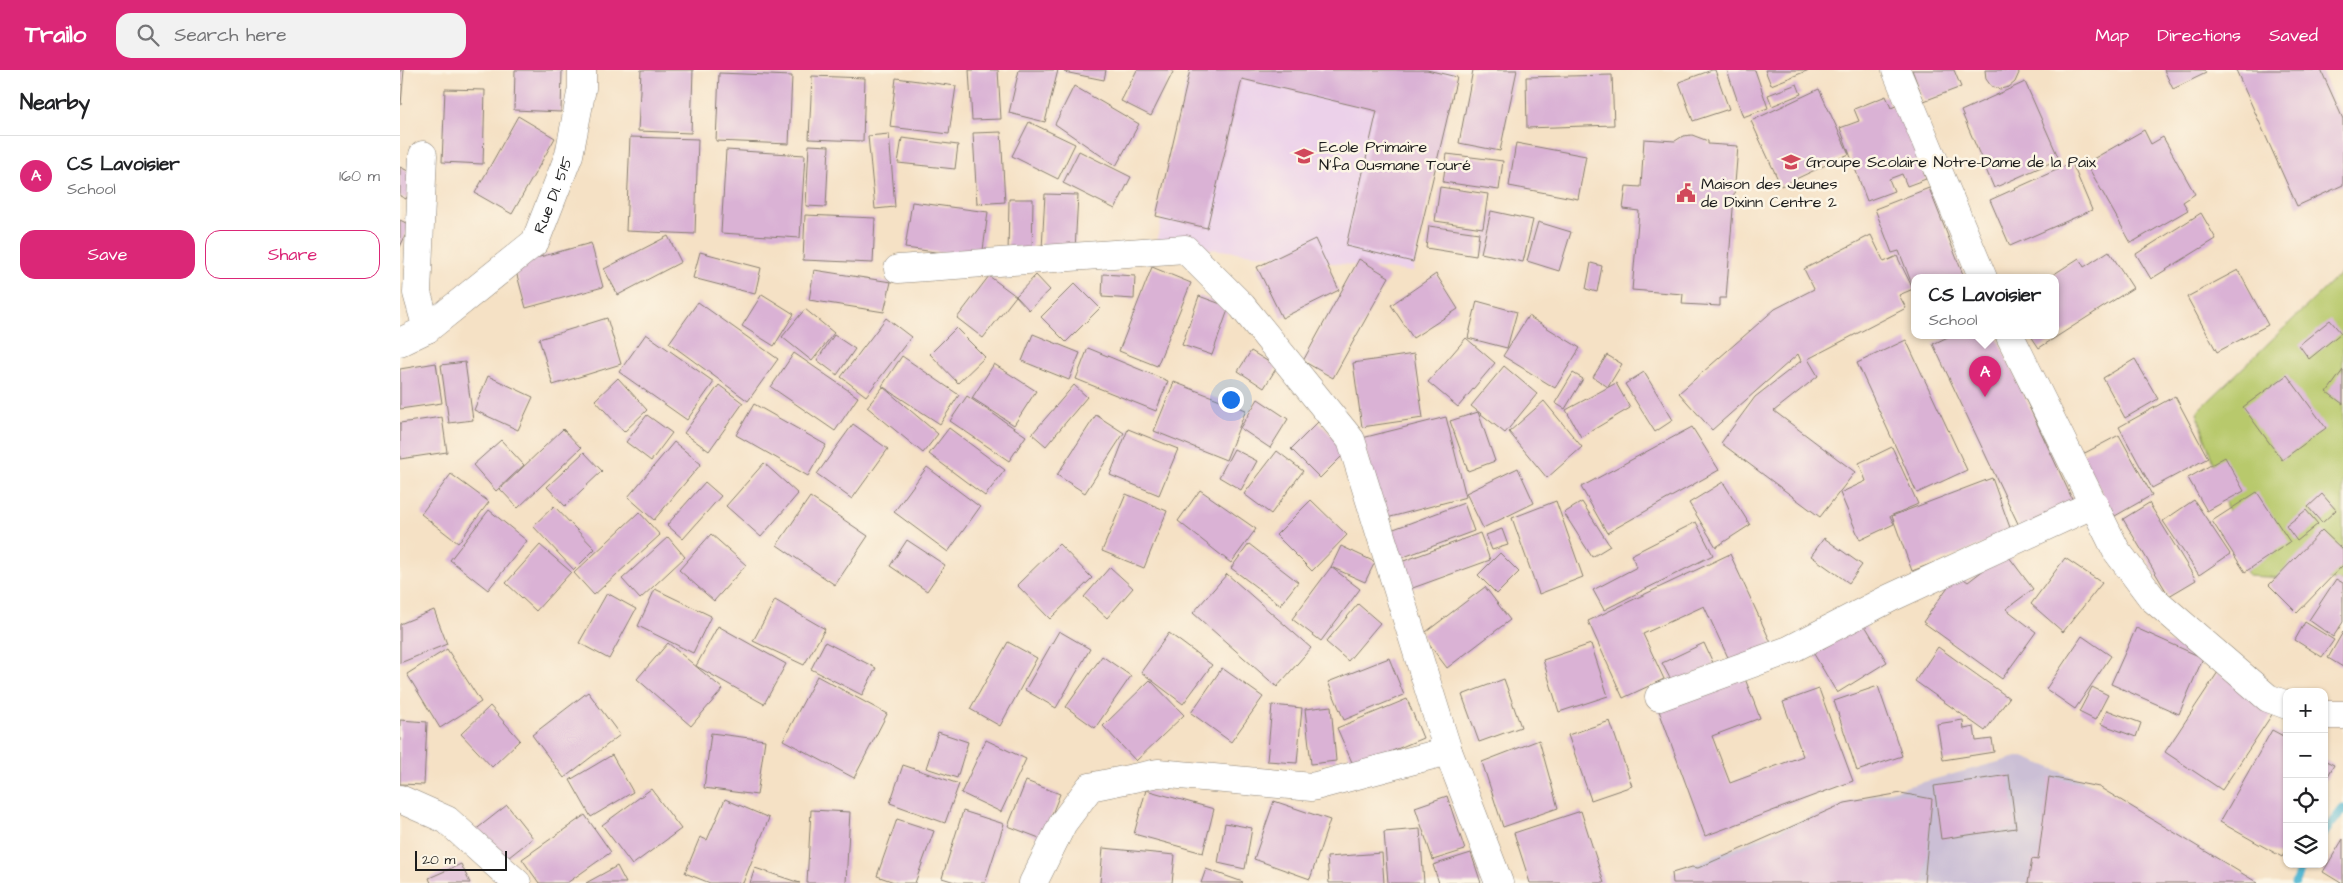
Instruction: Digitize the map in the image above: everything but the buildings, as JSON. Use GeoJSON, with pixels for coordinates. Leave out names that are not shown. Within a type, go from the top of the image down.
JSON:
{"type":"FeatureCollection","features":[{"type":"Feature","properties":{"kind":"street","name":"Rue DI. 515"},"geometry":{"type":"LineString","coordinates":[[400,342],[427,330],[535,242],[569,155],[582,88],[582,70]]}},
{"type":"Feature","properties":{"kind":"street"},"geometry":{"type":"LineString","coordinates":[[1896,70],[1981,274]]}},
{"type":"Feature","properties":{"kind":"street"},"geometry":{"type":"LineString","coordinates":[[423,155],[417,293],[427,330]]}},
{"type":"Feature","properties":{"kind":"street"},"geometry":{"type":"LineString","coordinates":[[898,269],[1185,249],[1242,306],[1351,440],[1448,752],[1500,883]]}},
{"type":"Feature","properties":{"kind":"street"},"geometry":{"type":"LineString","coordinates":[[2012,339],[2116,550],[2152,598],[2268,698],[2283,704]]}},
{"type":"Feature","properties":{"kind":"street"},"geometry":{"type":"LineString","coordinates":[[1659,697],[1789,650],[1890,598],[2094,504]]}},
{"type":"Feature","properties":{"kind":"street"},"geometry":{"type":"LineString","coordinates":[[2328,715],[2343,715]]}},
{"type":"Feature","properties":{"kind":"street"},"geometry":{"type":"LineString","coordinates":[[1033,883],[1063,823],[1090,787],[1158,773],[1312,787],[1448,752]]}},
{"type":"Feature","properties":{"kind":"street"},"geometry":{"type":"LineString","coordinates":[[400,799],[447,820],[517,883]]}},
{"type":"Feature","properties":{"kind":"shaded area","name":"Ecole Primaire N'fa Ousmane Touré"},"geometry":{"type":"Polygon","coordinates":[[[1188,70],[1454,70],[1413,272],[1157,243],[1188,70]]]}},
{"type":"Feature","properties":{"kind":"shaded area"},"geometry":{"type":"Polygon","coordinates":[[[2021,756],[2099,787],[2258,883],[1673,883],[1672,873],[1845,803],[2021,756]]]}},
{"type":"Feature","properties":{"kind":"green space"},"geometry":{"type":"Polygon","coordinates":[[[2343,271],[2343,581],[2248,576],[2197,412],[2343,271]]]}},
{"type":"Feature","properties":{"kind":"waterway"},"geometry":{"type":"LineString","coordinates":[[2328,828],[2343,809]]}},
{"type":"Feature","properties":{"kind":"waterway"},"geometry":{"type":"LineString","coordinates":[[2295,883],[2301,868]]}},
{"type":"Feature","properties":{"kind":"place","name":"Ecole Primaire N'fa Ousmane Touré"},"geometry":{"type":"Point","coordinates":[1304,156]}},
{"type":"Feature","properties":{"kind":"place","name":"Groupe Scolaire Notre-Dame de la Paix"},"geometry":{"type":"Point","coordinates":[1791,162]}},
{"type":"Feature","properties":{"kind":"place","name":"Maison des Jeunes de Dixinn Centre 2"},"geometry":{"type":"Point","coordinates":[1686,193]}},
{"type":"Feature","properties":{"kind":"place","name":"CS Lavoisier"},"geometry":{"type":"Point","coordinates":[1985,397]}}]}
